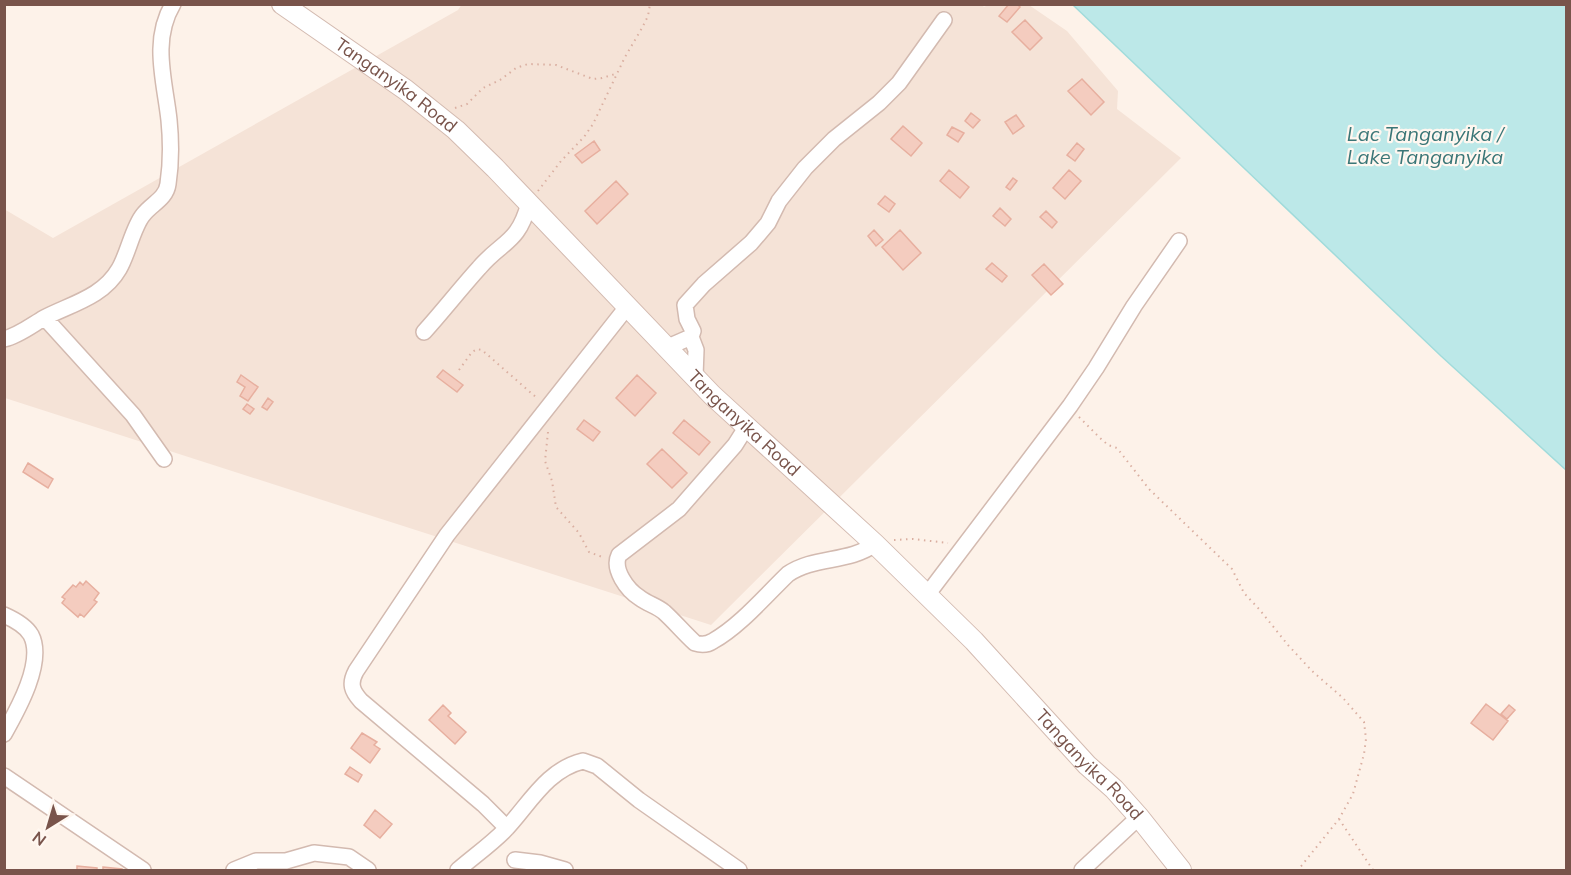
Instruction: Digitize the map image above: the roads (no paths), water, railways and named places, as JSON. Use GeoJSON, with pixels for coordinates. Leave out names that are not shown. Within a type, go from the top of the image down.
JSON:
{"type":"FeatureCollection","features":[{"type":"Feature","properties":{"kind":"street"},"geometry":{"type":"LineString","coordinates":[[4,339],[82,302],[109,282],[119,269],[142,215],[158,202],[167,189],[169,121],[160,69],[162,40],[173,4]]}},
{"type":"Feature","properties":{"kind":"street","name":"Tanganyika Road"},"geometry":{"type":"LineString","coordinates":[[282,4],[362,59],[456,130],[627,307],[668,346],[712,394],[927,595],[1038,709],[1087,765],[1114,789],[1181,870]]}},
{"type":"Feature","properties":{"kind":"street"},"geometry":{"type":"LineString","coordinates":[[695,376],[696,350],[685,305],[693,295],[751,243],[768,223],[779,201],[805,168],[834,139],[879,103],[899,83],[944,20]]}},
{"type":"Feature","properties":{"kind":"street"},"geometry":{"type":"LineString","coordinates":[[424,332],[443,313],[488,257],[514,236],[524,222],[529,203]]}},
{"type":"Feature","properties":{"kind":"street"},"geometry":{"type":"LineString","coordinates":[[927,595],[1070,406],[1179,241]]}},
{"type":"Feature","properties":{"kind":"street"},"geometry":{"type":"LineString","coordinates":[[507,828],[496,816],[361,701],[351,688],[351,682],[356,671],[447,535],[627,307]]}},
{"type":"Feature","properties":{"kind":"street"},"geometry":{"type":"LineString","coordinates":[[45,318],[133,416],[164,459]]}},
{"type":"Feature","properties":{"kind":"street"},"geometry":{"type":"LineString","coordinates":[[668,346],[691,337]]}},
{"type":"Feature","properties":{"kind":"street"},"geometry":{"type":"LineString","coordinates":[[747,426],[735,445],[679,509],[619,555],[616,561],[622,578],[637,597],[658,607],[695,643],[701,645],[712,642],[724,633],[788,573],[799,566],[858,553],[875,544]]}},
{"type":"Feature","properties":{"kind":"street"},"geometry":{"type":"LineString","coordinates":[[4,615],[27,630],[32,636],[34,650],[28,687],[4,734]]}},
{"type":"Feature","properties":{"kind":"street"},"geometry":{"type":"LineString","coordinates":[[458,870],[496,839],[552,777],[568,766],[588,762],[597,766],[639,800],[739,870]]}},
{"type":"Feature","properties":{"kind":"street"},"geometry":{"type":"LineString","coordinates":[[4,776],[143,870]]}},
{"type":"Feature","properties":{"kind":"street"},"geometry":{"type":"LineString","coordinates":[[1082,870],[1139,817]]}},
{"type":"Feature","properties":{"kind":"street"},"geometry":{"type":"LineString","coordinates":[[496,839],[520,865],[540,863],[565,870]]}},
{"type":"Feature","properties":{"kind":"street"},"geometry":{"type":"LineString","coordinates":[[234,870],[256,861],[279,862],[314,853],[349,857],[368,870]]}},
{"type":"Feature","properties":{"kind":"water","name":"Lac Tanganyika / Lake Tanganyika"},"geometry":{"type":"Polygon","coordinates":[[[1073,5],[1566,5],[1566,470],[1441,356],[1073,5]]]}}]}
